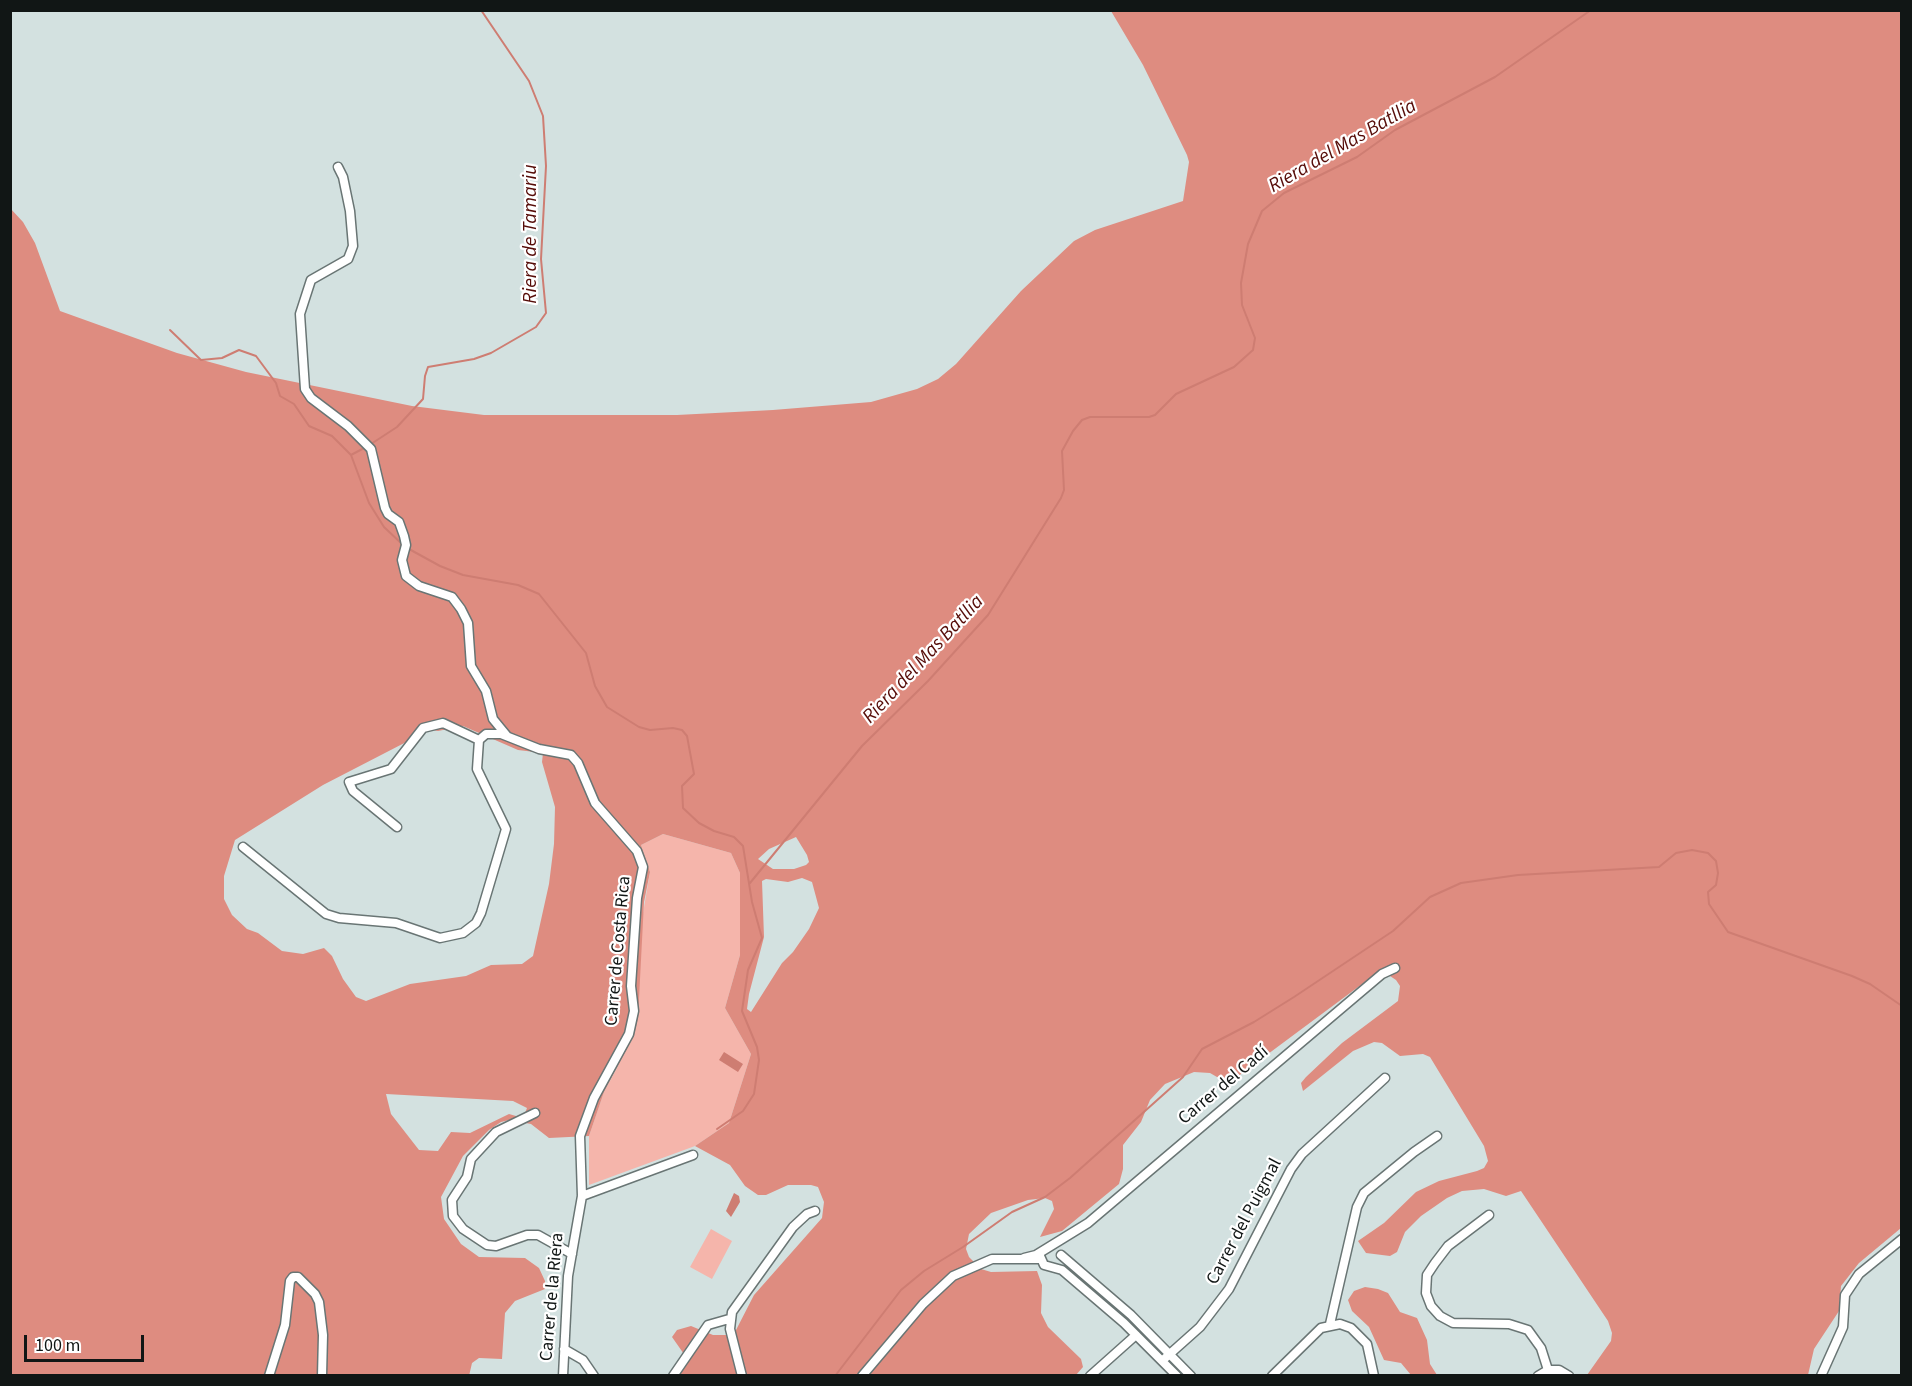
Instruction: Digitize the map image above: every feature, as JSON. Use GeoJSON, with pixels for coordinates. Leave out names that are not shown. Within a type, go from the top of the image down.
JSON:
{"type":"FeatureCollection","features":[{"type":"Feature","properties":{"kind":"street"},"geometry":{"type":"LineString","coordinates":[[338,167],[343,177],[350,211],[353,246],[348,259],[310,280],[300,314],[305,389],[311,398],[372,449],[385,508],[388,514],[399,522],[404,536],[406,545],[402,560],[406,576],[419,586],[452,597],[461,609],[468,623],[471,666],[486,691],[493,719],[508,736]]}},
{"type":"Feature","properties":{"kind":"street"},"geometry":{"type":"LineString","coordinates":[[243,847],[326,914],[339,918],[396,923],[440,938],[463,933],[476,923],[481,913],[506,829],[477,769],[479,740],[443,723],[423,728],[391,769],[349,782],[353,791],[397,827]]}},
{"type":"Feature","properties":{"kind":"street","name":"Carrer de Costa Rica"},"geometry":{"type":"LineString","coordinates":[[479,740],[486,734],[508,736],[539,748],[571,755],[578,763],[595,803],[637,851],[643,867],[631,986],[634,1011],[629,1034],[594,1098],[583,1126],[580,1146],[582,1196]]}},
{"type":"Feature","properties":{"kind":"street","name":"Carrer del Cadí"},"geometry":{"type":"LineString","coordinates":[[1061,1254],[1066,1241],[1076,1232],[1382,975],[1395,968]]}},
{"type":"Feature","properties":{"kind":"street","name":"Carrer del Puigmal"},"geometry":{"type":"LineString","coordinates":[[1163,1360],[1200,1327],[1230,1289],[1291,1169],[1302,1155],[1385,1077]]}},
{"type":"Feature","properties":{"kind":"street"},"geometry":{"type":"LineString","coordinates":[[535,1113],[496,1132],[471,1159],[467,1177],[452,1200],[453,1216],[463,1230],[487,1245],[496,1246],[527,1235],[538,1235],[572,1254]]}},
{"type":"Feature","properties":{"kind":"street"},"geometry":{"type":"LineString","coordinates":[[1330,1324],[1357,1207],[1364,1193],[1437,1136]]}},
{"type":"Feature","properties":{"kind":"street"},"geometry":{"type":"LineString","coordinates":[[582,1196],[693,1155]]}},
{"type":"Feature","properties":{"kind":"street","name":"Carrer de la Riera"},"geometry":{"type":"LineString","coordinates":[[563,1376],[572,1254],[582,1196]]}},
{"type":"Feature","properties":{"kind":"street"},"geometry":{"type":"LineString","coordinates":[[742,1376],[729,1319],[732,1312],[793,1227],[807,1214],[815,1211]]}},
{"type":"Feature","properties":{"kind":"street"},"geometry":{"type":"LineString","coordinates":[[1489,1215],[1448,1246],[1434,1263],[1427,1275],[1426,1293],[1431,1306],[1440,1316],[1453,1323],[1473,1326],[1509,1324],[1528,1330],[1541,1348],[1548,1370]]}},
{"type":"Feature","properties":{"kind":"street","name":"Carrer del Cadí"},"geometry":{"type":"LineString","coordinates":[[1050,1245],[1076,1232]]}},
{"type":"Feature","properties":{"kind":"street"},"geometry":{"type":"LineString","coordinates":[[1821,1376],[1843,1327],[1845,1295],[1859,1274],[1902,1239]]}},
{"type":"Feature","properties":{"kind":"street"},"geometry":{"type":"LineString","coordinates":[[862,1376],[923,1304],[953,1276],[992,1259],[1041,1255],[1050,1245],[1056,1247],[1170,1353],[1191,1376]]}},
{"type":"Feature","properties":{"kind":"street"},"geometry":{"type":"LineString","coordinates":[[1047,1266],[1057,1264],[1061,1254]]}},
{"type":"Feature","properties":{"kind":"street"},"geometry":{"type":"LineString","coordinates":[[1041,1255],[1047,1266],[1062,1270],[1136,1335],[1177,1376]]}},
{"type":"Feature","properties":{"kind":"street"},"geometry":{"type":"LineString","coordinates":[[269,1376],[285,1325],[290,1281],[293,1277],[298,1277],[320,1302],[322,1376]]}},
{"type":"Feature","properties":{"kind":"street"},"geometry":{"type":"LineString","coordinates":[[673,1376],[708,1325],[729,1319]]}},
{"type":"Feature","properties":{"kind":"street"},"geometry":{"type":"LineString","coordinates":[[1272,1376],[1321,1328],[1330,1324],[1340,1324],[1360,1334],[1367,1344],[1374,1376]]}},
{"type":"Feature","properties":{"kind":"street"},"geometry":{"type":"LineString","coordinates":[[1090,1376],[1136,1335]]}},
{"type":"Feature","properties":{"kind":"street"},"geometry":{"type":"LineString","coordinates":[[564,1349],[577,1355],[594,1376]]}},
{"type":"Feature","properties":{"kind":"street"},"geometry":{"type":"LineString","coordinates":[[1538,1376],[1548,1370],[1558,1370],[1569,1376]]}},
{"type":"Feature","properties":{"kind":"shaded area"},"geometry":{"type":"Polygon","coordinates":[[[1111,11],[1901,11],[1901,1228],[1859,1263],[1841,1286],[1839,1311],[1814,1349],[1808,1375],[1587,1375],[1611,1341],[1612,1333],[1608,1321],[1521,1191],[1506,1196],[1484,1189],[1462,1191],[1447,1198],[1421,1216],[1405,1232],[1397,1252],[1390,1256],[1366,1253],[1358,1241],[1384,1223],[1416,1192],[1439,1181],[1484,1168],[1488,1161],[1484,1146],[1430,1057],[1423,1054],[1400,1056],[1382,1043],[1374,1042],[1353,1051],[1303,1091],[1301,1083],[1306,1077],[1342,1043],[1398,1001],[1400,986],[1396,980],[1381,970],[1233,1080],[1224,1081],[1210,1073],[1194,1072],[1165,1084],[1150,1100],[1141,1122],[1123,1145],[1123,1169],[1119,1184],[1062,1231],[1040,1237],[1054,1209],[1052,1201],[1045,1198],[1028,1200],[991,1213],[969,1234],[966,1249],[969,1257],[981,1269],[991,1272],[1037,1271],[1042,1285],[1041,1313],[1048,1327],[1081,1359],[1083,1367],[1076,1375],[680,1375],[686,1364],[686,1357],[672,1337],[677,1330],[691,1326],[713,1335],[728,1335],[735,1332],[754,1295],[822,1218],[824,1202],[818,1187],[811,1185],[788,1185],[766,1195],[758,1195],[745,1186],[730,1165],[695,1146],[729,1123],[751,1054],[725,1008],[740,955],[740,873],[731,853],[663,834],[641,845],[650,872],[644,902],[638,1018],[634,1035],[604,1092],[589,1136],[549,1138],[531,1124],[509,1120],[501,1122],[489,1130],[463,1156],[441,1197],[444,1219],[461,1244],[479,1257],[525,1258],[539,1268],[545,1281],[545,1289],[515,1301],[505,1313],[502,1359],[479,1358],[472,1363],[469,1376],[11,1375],[10,208],[23,222],[35,243],[60,311],[177,353],[246,372],[412,406],[484,415],[677,415],[871,402],[917,389],[938,379],[956,364],[1021,291],[1074,241],[1095,230],[1183,201],[1189,162],[1187,155],[1143,65],[1111,11]],[[463,726],[438,731],[423,728],[414,738],[323,785],[235,840],[224,876],[224,899],[232,915],[247,929],[258,933],[282,951],[303,954],[324,948],[332,956],[343,979],[356,997],[366,1001],[410,984],[466,976],[491,965],[522,964],[533,956],[549,884],[554,844],[555,807],[542,762],[543,753],[518,750],[463,726]],[[796,837],[769,849],[758,859],[773,869],[794,869],[809,862],[796,837]],[[802,878],[788,882],[766,879],[762,881],[764,937],[749,994],[747,1009],[751,1012],[782,963],[809,929],[819,908],[812,882],[802,878]],[[386,1094],[391,1114],[419,1150],[438,1151],[451,1132],[470,1133],[509,1114],[523,1118],[527,1108],[513,1101],[386,1094]]]}},
{"type":"Feature","properties":{"kind":"shaded area"},"geometry":{"type":"Polygon","coordinates":[[[663,834],[731,853],[740,873],[740,955],[725,1008],[751,1054],[729,1123],[695,1146],[589,1185],[589,1136],[604,1092],[617,1068],[650,872],[641,845],[663,834]]]}},
{"type":"Feature","properties":{"kind":"shaded area"},"geometry":{"type":"Polygon","coordinates":[[[724,1052],[743,1064],[738,1072],[719,1060],[724,1052]]]}},
{"type":"Feature","properties":{"kind":"shaded area"},"geometry":{"type":"Polygon","coordinates":[[[734,1193],[739,1196],[740,1202],[731,1217],[726,1211],[734,1193]]]}},
{"type":"Feature","properties":{"kind":"shaded area"},"geometry":{"type":"Polygon","coordinates":[[[711,1229],[732,1241],[712,1279],[690,1267],[711,1229]]]}},
{"type":"Feature","properties":{"kind":"shaded area"},"geometry":{"type":"Polygon","coordinates":[[[1365,1287],[1388,1293],[1400,1312],[1417,1318],[1427,1340],[1430,1364],[1437,1375],[1411,1375],[1401,1363],[1384,1360],[1369,1327],[1352,1311],[1348,1300],[1354,1291],[1365,1287]]]}},
{"type":"Feature","properties":{"kind":"waterway","name":"Riera de Tamariu"},"geometry":{"type":"LineString","coordinates":[[371,444],[397,427],[423,399],[428,367],[474,359],[491,353],[536,327],[546,313],[541,259],[546,166],[543,116],[529,81],[481,10]]}},
{"type":"Feature","properties":{"kind":"waterway","name":"Riera del Mas Batllia"},"geometry":{"type":"LineString","coordinates":[[750,883],[862,746],[928,681],[988,615],[1061,498],[1064,490],[1062,451],[1082,420],[1090,417],[1149,417],[1155,415],[1176,394],[1234,367],[1253,350],[1255,338],[1242,305],[1241,283],[1248,244],[1262,211],[1284,193],[1357,157],[1395,130],[1495,77],[1591,10]]}},
{"type":"Feature","properties":{"kind":"waterway"},"geometry":{"type":"LineString","coordinates":[[170,330],[201,360],[222,358],[239,350],[256,356],[276,383],[280,396],[294,404],[309,426],[332,436],[351,455],[369,503],[384,527],[402,544]]}},
{"type":"Feature","properties":{"kind":"waterway","name":"Riera de Tamariu"},"geometry":{"type":"LineString","coordinates":[[351,455],[366,447]]}},
{"type":"Feature","properties":{"kind":"waterway","name":"Riera de Tamariu"},"geometry":{"type":"LineString","coordinates":[[409,549],[440,566],[463,575],[518,585],[539,594],[586,653],[595,686],[607,707],[639,727],[650,730],[673,728],[682,730],[687,736],[694,774],[682,786],[683,808],[699,823],[714,831],[734,837],[743,846],[752,902],[762,938],[748,970],[742,1011],[757,1047],[759,1060],[754,1094],[743,1111],[717,1129]]}},
{"type":"Feature","properties":{"kind":"waterway"},"geometry":{"type":"LineString","coordinates":[[835,1376],[901,1290],[924,1271],[1012,1212],[1045,1197],[1070,1178],[1183,1077],[1202,1049],[1254,1022],[1294,997],[1393,931],[1430,897],[1461,883],[1518,875],[1659,867],[1676,853],[1692,850],[1708,853],[1716,861],[1718,873],[1716,885],[1708,892],[1709,904],[1728,932],[1852,976],[1870,984],[1902,1006]]}}]}
